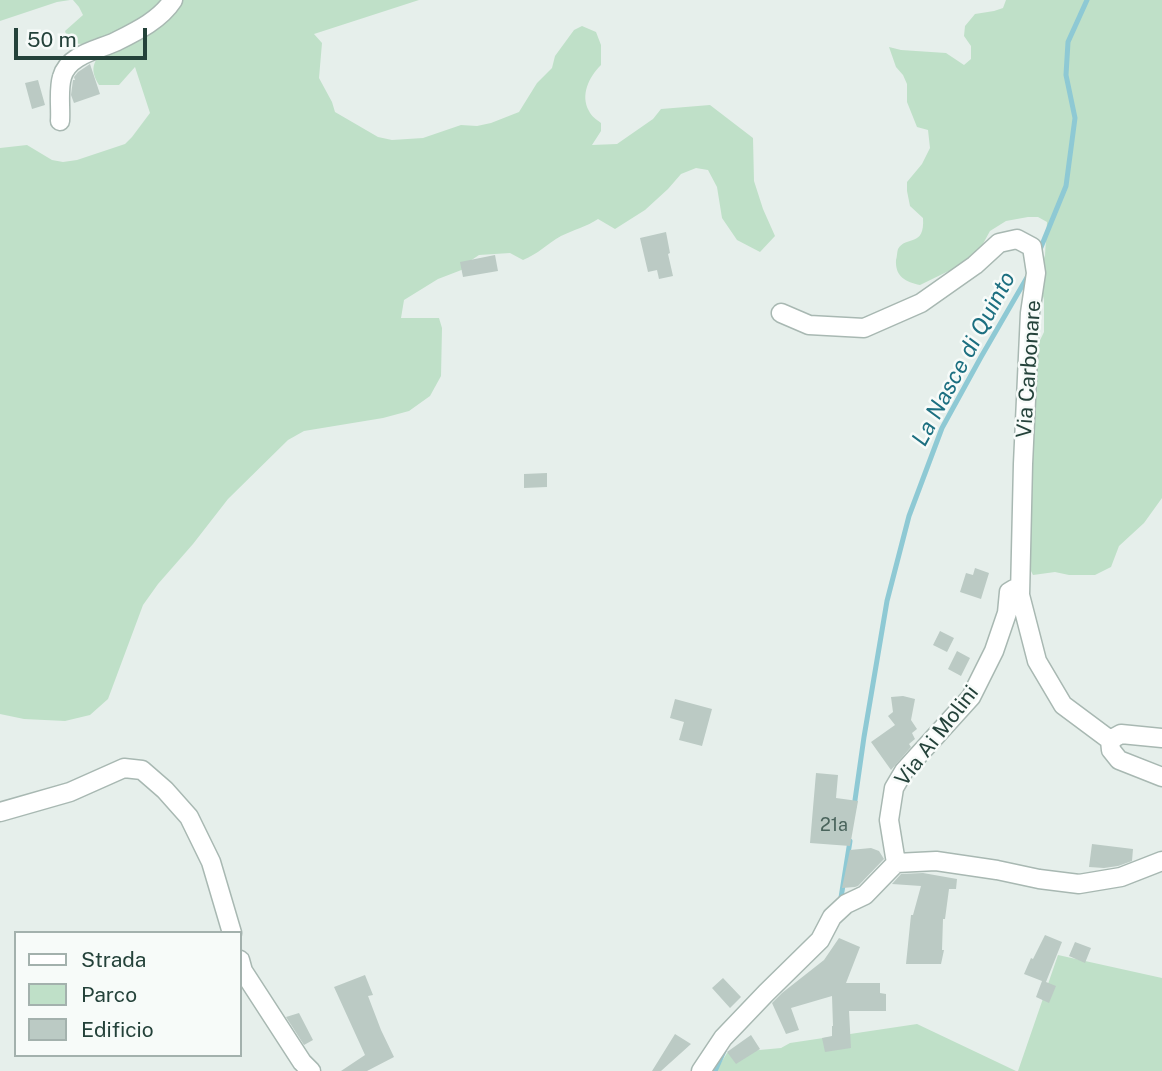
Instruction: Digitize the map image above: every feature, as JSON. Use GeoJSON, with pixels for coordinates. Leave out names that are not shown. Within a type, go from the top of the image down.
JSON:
{"type":"FeatureCollection","features":[{"type":"Feature","properties":{"kind":"street"},"geometry":{"type":"LineString","coordinates":[[60,121],[62,77],[69,65],[85,54],[113,43],[154,20],[173,0]]}},
{"type":"Feature","properties":{"kind":"street","name":"Via Carbonare"},"geometry":{"type":"LineString","coordinates":[[781,313],[809,325],[864,328],[921,303],[975,265],[999,243],[1017,239],[1032,247],[1036,273],[1030,313],[1020,595],[1037,661],[1063,705],[1110,740],[1111,750],[1119,760],[1162,777]]}},
{"type":"Feature","properties":{"kind":"street","name":"Via Ai Molini"},"geometry":{"type":"LineString","coordinates":[[895,863],[889,820],[894,788],[904,771],[971,697],[995,651],[1007,613],[1009,592],[1014,589],[1020,595]]}},
{"type":"Feature","properties":{"kind":"street"},"geometry":{"type":"LineString","coordinates":[[1110,740],[1121,734],[1162,738]]}},
{"type":"Feature","properties":{"kind":"street"},"geometry":{"type":"LineString","coordinates":[[0,812],[70,792],[124,768],[142,770],[165,789],[189,817],[211,862],[231,931]]}},
{"type":"Feature","properties":{"kind":"street"},"geometry":{"type":"LineString","coordinates":[[701,1071],[723,1038],[820,940],[832,917],[846,904],[865,895],[895,863],[936,861],[1079,884],[1121,877],[1162,861]]}},
{"type":"Feature","properties":{"kind":"street"},"geometry":{"type":"LineString","coordinates":[[242,967],[302,1062],[311,1071]]}},
{"type":"Feature","properties":{"kind":"green space"},"geometry":{"type":"Polygon","coordinates":[[[0,0],[70,0],[0,21],[0,0]]]}},
{"type":"Feature","properties":{"kind":"green space"},"geometry":{"type":"Polygon","coordinates":[[[73,0],[419,0],[314,34],[322,43],[319,78],[335,112],[378,137],[392,140],[423,138],[461,125],[491,123],[519,112],[537,83],[552,68],[555,56],[574,30],[582,26],[596,32],[601,45],[601,65],[590,81],[585,99],[589,111],[601,123],[601,131],[592,145],[617,144],[653,119],[661,109],[710,105],[753,138],[754,181],[775,236],[760,252],[737,240],[722,218],[717,187],[708,170],[696,168],[681,174],[645,210],[615,229],[598,219],[561,236],[523,260],[510,253],[479,255],[464,269],[438,279],[404,300],[401,318],[439,318],[442,328],[441,376],[430,396],[409,411],[304,431],[288,440],[228,499],[158,584],[143,605],[108,699],[90,715],[65,721],[24,719],[0,714],[0,148],[27,145],[52,160],[77,160],[125,144],[150,113],[135,67],[119,85],[99,85],[93,69],[105,45],[96,38],[82,44],[69,43],[65,31],[83,15],[73,0]]]}},
{"type":"Feature","properties":{"kind":"green space"},"geometry":{"type":"Polygon","coordinates":[[[1006,0],[1162,0],[1162,498],[1144,523],[1119,546],[1111,567],[1095,575],[1055,572],[1033,575],[1029,567],[1032,357],[1044,332],[1044,300],[1038,277],[1045,255],[1047,222],[1038,217],[1006,221],[990,231],[978,253],[965,263],[920,285],[902,278],[896,266],[901,245],[921,234],[923,218],[910,206],[907,182],[922,164],[930,148],[928,130],[917,127],[907,102],[907,84],[896,67],[889,47],[946,53],[964,65],[971,59],[971,46],[964,36],[965,26],[975,14],[1003,8],[1006,0]]]}},
{"type":"Feature","properties":{"kind":"green space"},"geometry":{"type":"Polygon","coordinates":[[[1058,955],[1162,978],[1162,1071],[1018,1071],[1058,955]]]}},
{"type":"Feature","properties":{"kind":"green space"},"geometry":{"type":"Polygon","coordinates":[[[917,1024],[1016,1071],[716,1071],[727,1053],[781,1048],[790,1043],[917,1024]]]}},
{"type":"Feature","properties":{"kind":"building"},"geometry":{"type":"Polygon","coordinates":[[[90,64],[100,94],[74,103],[71,95],[74,77],[90,64]]]}},
{"type":"Feature","properties":{"kind":"building"},"geometry":{"type":"Polygon","coordinates":[[[38,80],[45,105],[32,109],[25,83],[38,80]]]}},
{"type":"Feature","properties":{"kind":"building"},"geometry":{"type":"Polygon","coordinates":[[[666,232],[673,276],[659,279],[657,270],[648,272],[640,238],[666,232]]]}},
{"type":"Feature","properties":{"kind":"building"},"geometry":{"type":"Polygon","coordinates":[[[495,255],[498,271],[463,277],[460,262],[495,255]]]}},
{"type":"Feature","properties":{"kind":"building"},"geometry":{"type":"Polygon","coordinates":[[[547,473],[547,487],[524,488],[524,474],[547,473]]]}},
{"type":"Feature","properties":{"kind":"building"},"geometry":{"type":"Polygon","coordinates":[[[975,568],[989,573],[981,599],[960,592],[966,573],[973,575],[975,568]]]}},
{"type":"Feature","properties":{"kind":"building"},"geometry":{"type":"Polygon","coordinates":[[[940,631],[954,638],[947,652],[933,645],[940,631]]]}},
{"type":"Feature","properties":{"kind":"building"},"geometry":{"type":"Polygon","coordinates":[[[957,651],[970,658],[961,676],[948,669],[957,651]]]}},
{"type":"Feature","properties":{"kind":"building"},"geometry":{"type":"Polygon","coordinates":[[[891,697],[915,699],[911,720],[917,729],[912,733],[915,739],[909,744],[911,747],[891,770],[871,742],[895,725],[888,716],[893,712],[891,697]]]}},
{"type":"Feature","properties":{"kind":"building"},"geometry":{"type":"Polygon","coordinates":[[[675,699],[712,709],[702,746],[679,740],[684,722],[670,718],[675,699]]]}},
{"type":"Feature","properties":{"kind":"building"},"geometry":{"type":"Polygon","coordinates":[[[816,773],[838,775],[836,798],[858,801],[850,846],[810,843],[816,773]]]}},
{"type":"Feature","properties":{"kind":"building"},"geometry":{"type":"Polygon","coordinates":[[[1092,844],[1133,849],[1132,861],[1104,868],[1089,867],[1092,844]]]}},
{"type":"Feature","properties":{"kind":"building"},"geometry":{"type":"Polygon","coordinates":[[[871,848],[879,851],[884,859],[858,886],[842,888],[850,850],[871,848]]]}},
{"type":"Feature","properties":{"kind":"building"},"geometry":{"type":"Polygon","coordinates":[[[923,873],[957,879],[956,889],[949,889],[943,919],[944,950],[941,964],[906,964],[911,915],[921,886],[892,884],[901,874],[923,873]]]}},
{"type":"Feature","properties":{"kind":"building"},"geometry":{"type":"Polygon","coordinates":[[[1045,935],[1062,942],[1046,982],[1056,986],[1049,1003],[1036,997],[1042,981],[1024,974],[1045,935]]]}},
{"type":"Feature","properties":{"kind":"building"},"geometry":{"type":"Polygon","coordinates":[[[839,938],[860,947],[846,983],[880,983],[880,993],[886,994],[886,1011],[849,1011],[851,1048],[825,1052],[822,1038],[832,1036],[832,996],[791,1008],[799,1030],[786,1034],[772,1003],[824,960],[839,938]]]}},
{"type":"Feature","properties":{"kind":"building"},"geometry":{"type":"Polygon","coordinates":[[[1075,942],[1091,948],[1085,963],[1069,956],[1075,942]]]}},
{"type":"Feature","properties":{"kind":"building"},"geometry":{"type":"Polygon","coordinates":[[[365,975],[373,995],[368,996],[394,1057],[367,1071],[341,1071],[365,1055],[334,987],[365,975]]]}},
{"type":"Feature","properties":{"kind":"building"},"geometry":{"type":"Polygon","coordinates":[[[723,978],[741,997],[730,1008],[712,988],[723,978]]]}},
{"type":"Feature","properties":{"kind":"building"},"geometry":{"type":"Polygon","coordinates":[[[299,1013],[313,1040],[304,1045],[286,1017],[299,1013]]]}},
{"type":"Feature","properties":{"kind":"building"},"geometry":{"type":"Polygon","coordinates":[[[675,1034],[691,1044],[661,1071],[652,1071],[675,1034]]]}},
{"type":"Feature","properties":{"kind":"building"},"geometry":{"type":"Polygon","coordinates":[[[751,1035],[760,1049],[736,1064],[727,1052],[751,1035]]]}},
{"type":"Feature","properties":{"kind":"waterway","name":"La Nasce di Quinto"},"geometry":{"type":"LineString","coordinates":[[1039,252],[1066,186],[1075,118],[1066,75],[1068,42],[1087,0]]}},
{"type":"Feature","properties":{"kind":"waterway","name":"La Nasce di Quinto"},"geometry":{"type":"LineString","coordinates":[[854,807],[887,601],[909,516],[942,428],[1029,274]]}},
{"type":"Feature","properties":{"kind":"waterway","name":"La Nasce di Quinto"},"geometry":{"type":"LineString","coordinates":[[840,904],[850,841]]}},
{"type":"Feature","properties":{"kind":"waterway","name":"La Nasce di Quinto"},"geometry":{"type":"LineString","coordinates":[[715,1071],[724,1051]]}}]}
